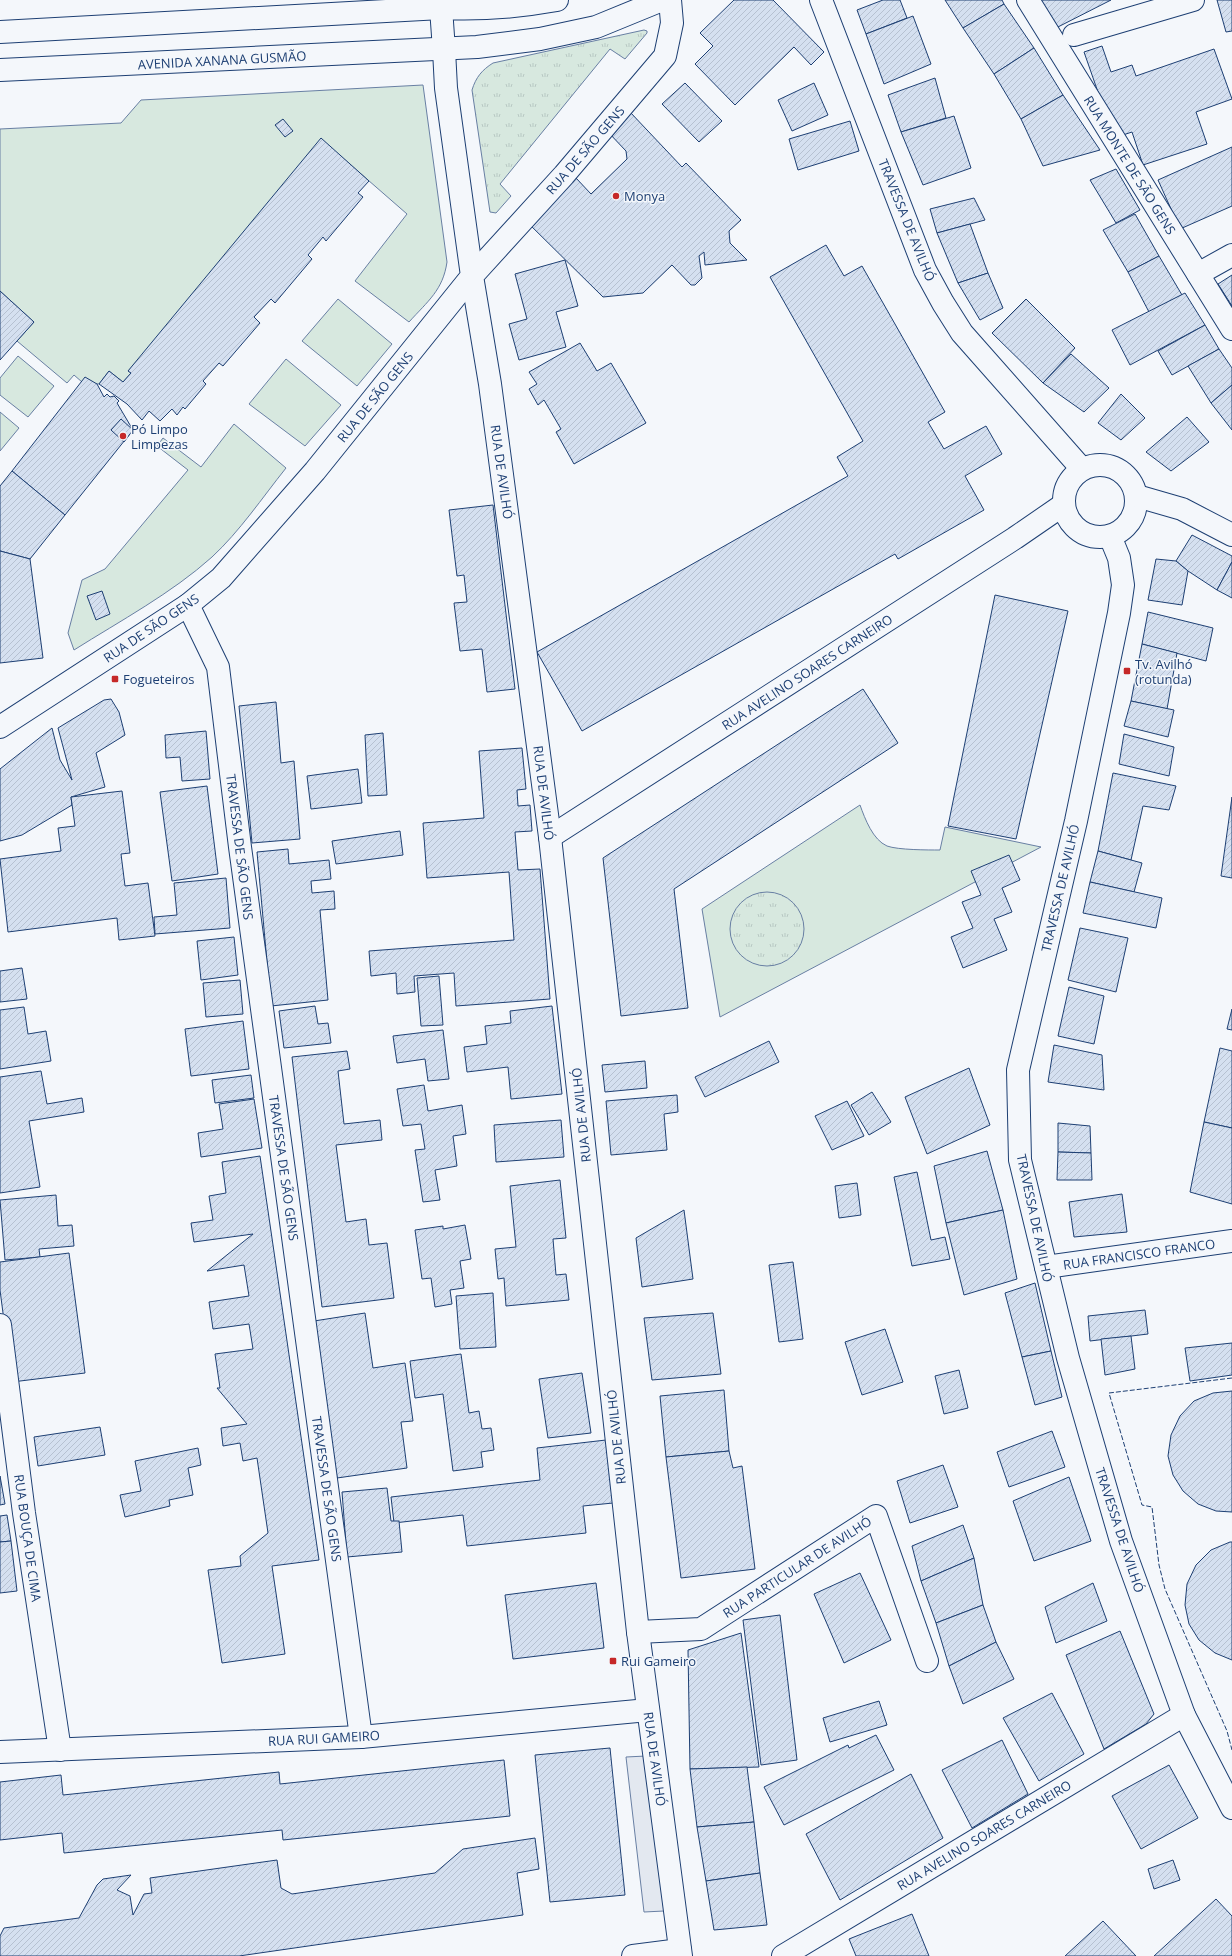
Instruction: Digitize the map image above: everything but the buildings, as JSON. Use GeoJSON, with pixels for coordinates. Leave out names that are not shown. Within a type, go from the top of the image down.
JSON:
{"type":"FeatureCollection","features":[{"type":"Feature","properties":{"kind":"street"},"geometry":{"type":"LineString","coordinates":[[0,32],[441,4],[476,10],[526,6],[557,0]]}},
{"type":"Feature","properties":{"kind":"street","name":"AVENIDA XANANA GUSMÃO"},"geometry":{"type":"LineString","coordinates":[[0,70],[477,48],[540,39],[596,27],[662,0]]}},
{"type":"Feature","properties":{"kind":"street","name":"RUA DE SÃO GENS"},"geometry":{"type":"LineString","coordinates":[[0,727],[188,606],[236,563],[310,476],[472,276],[564,175],[665,56],[672,24],[670,0]]}},
{"type":"Feature","properties":{"kind":"street","name":"TRAVESSA DE AVILHÓ"},"geometry":{"type":"LineString","coordinates":[[821,0],[925,270],[943,303],[962,333],[1082,469]]}},
{"type":"Feature","properties":{"kind":"street","name":"RUA MONTE DE SÃO GENS"},"geometry":{"type":"LineString","coordinates":[[1028,0],[1232,329]]}},
{"type":"Feature","properties":{"kind":"street"},"geometry":{"type":"LineString","coordinates":[[1074,35],[1193,0]]}},
{"type":"Feature","properties":{"kind":"street"},"geometry":{"type":"LineString","coordinates":[[441,4],[444,50]]}},
{"type":"Feature","properties":{"kind":"street","name":"RUA DE AVILHÓ"},"geometry":{"type":"LineString","coordinates":[[444,50],[446,88],[472,276],[490,384],[550,836],[638,1632],[681,1953]]}},
{"type":"Feature","properties":{"kind":"street"},"geometry":{"type":"LineString","coordinates":[[1198,274],[1232,255]]}},
{"type":"Feature","properties":{"kind":"street"},"geometry":{"type":"LineString","coordinates":[[1093,465],[1106,465],[1117,469],[1127,477],[1136,496],[1135,511],[1130,522],[1121,530],[1110,536],[1099,538],[1079,531],[1066,515],[1063,505],[1067,484],[1073,476],[1082,469],[1093,465]]}},
{"type":"Feature","properties":{"kind":"street"},"geometry":{"type":"LineString","coordinates":[[1136,496],[1182,509],[1232,536]]}},
{"type":"Feature","properties":{"kind":"street","name":"RUA AVELINO SOARES CARNEIRO"},"geometry":{"type":"LineString","coordinates":[[550,836],[1009,542],[1063,505]]}},
{"type":"Feature","properties":{"kind":"street","name":"TRAVESSA DE AVILHÓ"},"geometry":{"type":"LineString","coordinates":[[1110,536],[1119,558],[1123,585],[1119,613],[1076,821],[1018,1070],[1020,1160],[1068,1358],[1121,1541],[1184,1715],[1232,1808]]}},
{"type":"Feature","properties":{"kind":"street","name":"TRAVESSA DE SÃO GENS"},"geometry":{"type":"LineString","coordinates":[[188,606],[218,668],[240,847],[361,1737]]}},
{"type":"Feature","properties":{"kind":"street","name":"RUA FRANCISCO FRANCO"},"geometry":{"type":"LineString","coordinates":[[1046,1267],[1232,1241]]}},
{"type":"Feature","properties":{"kind":"street","name":"RUA BOUÇA DE CIMA"},"geometry":{"type":"LineString","coordinates":[[0,1325],[24,1513],[60,1750]]}},
{"type":"Feature","properties":{"kind":"street","name":"RUA PARTICULAR DE AVILHÓ"},"geometry":{"type":"LineString","coordinates":[[638,1632],[701,1629],[876,1516],[927,1661]]}},
{"type":"Feature","properties":{"kind":"street","name":"RUA RUI GAMEIRO"},"geometry":{"type":"LineString","coordinates":[[0,1752],[361,1737],[648,1710]]}},
{"type":"Feature","properties":{"kind":"street","name":"RUA AVELINO SOARES CARNEIRO"},"geometry":{"type":"LineString","coordinates":[[783,1956],[1184,1715]]}},
{"type":"Feature","properties":{"kind":"street"},"geometry":{"type":"LineString","coordinates":[[633,1956],[681,1953]]}},
{"type":"Feature","properties":{"kind":"green space"},"geometry":{"type":"Polygon","coordinates":[[[644,30],[647,31],[647,33],[625,59],[610,49],[500,184],[511,196],[496,213],[490,212],[472,90],[475,81],[480,74],[493,63],[644,30]]]}},
{"type":"Feature","properties":{"kind":"green space"},"geometry":{"type":"Polygon","coordinates":[[[423,85],[447,262],[442,280],[434,295],[409,322],[355,281],[407,214],[337,153],[128,371],[131,373],[123,382],[109,371],[99,384],[82,382],[74,375],[67,383],[17,341],[34,322],[0,291],[0,129],[121,123],[141,100],[423,85]]]}},
{"type":"Feature","properties":{"kind":"green space"},"geometry":{"type":"Polygon","coordinates":[[[338,299],[392,344],[357,386],[302,341],[338,299]]]}},
{"type":"Feature","properties":{"kind":"green space"},"geometry":{"type":"Polygon","coordinates":[[[18,356],[54,386],[28,417],[0,395],[0,378],[18,356]]]}},
{"type":"Feature","properties":{"kind":"green space"},"geometry":{"type":"Polygon","coordinates":[[[286,359],[341,405],[305,446],[249,404],[286,359]]]}},
{"type":"Feature","properties":{"kind":"green space"},"geometry":{"type":"Polygon","coordinates":[[[0,412],[19,428],[0,451],[0,412]]]}},
{"type":"Feature","properties":{"kind":"green space"},"geometry":{"type":"Polygon","coordinates":[[[234,424],[286,468],[241,525],[212,557],[163,595],[74,650],[68,633],[82,580],[105,569],[188,470],[157,446],[163,438],[201,467],[234,424]]]}},
{"type":"Feature","properties":{"kind":"green space"},"geometry":{"type":"Polygon","coordinates":[[[860,805],[867,823],[874,834],[887,846],[913,850],[940,850],[945,827],[1041,847],[720,1017],[702,909],[860,805]]]}},
{"type":"Feature","properties":{"kind":"green space"},"geometry":{"type":"Polygon","coordinates":[[[760,892],[774,892],[788,898],[798,908],[804,922],[804,936],[798,950],[788,960],[774,966],[760,966],[746,960],[736,950],[730,936],[730,922],[736,908],[746,898],[760,892]]]}},
{"type":"Feature","properties":{"kind":"shaded area"},"geometry":{"type":"Polygon","coordinates":[[[646,1756],[664,1911],[644,1912],[626,1757],[646,1756]]]}},
{"type":"Feature","properties":{"kind":"fence"},"geometry":{"type":"LineString","coordinates":[[1232,1378],[1109,1393],[1142,1505],[1152,1507],[1159,1565],[1165,1589],[1227,1731],[1232,1750]]}},
{"type":"Feature","properties":{"kind":"place","name":"Monya"},"geometry":{"type":"Point","coordinates":[616,196]}},
{"type":"Feature","properties":{"kind":"place","name":"Pó Limpo Limpezas"},"geometry":{"type":"Point","coordinates":[123,436]}},
{"type":"Feature","properties":{"kind":"place","name":"Tv. Avilhó (rotunda)"},"geometry":{"type":"Point","coordinates":[1127,671]}},
{"type":"Feature","properties":{"kind":"place","name":"Fogueteiros"},"geometry":{"type":"Point","coordinates":[115,679]}},
{"type":"Feature","properties":{"kind":"place","name":"Rui Gameiro"},"geometry":{"type":"Point","coordinates":[613,1661]}}]}
